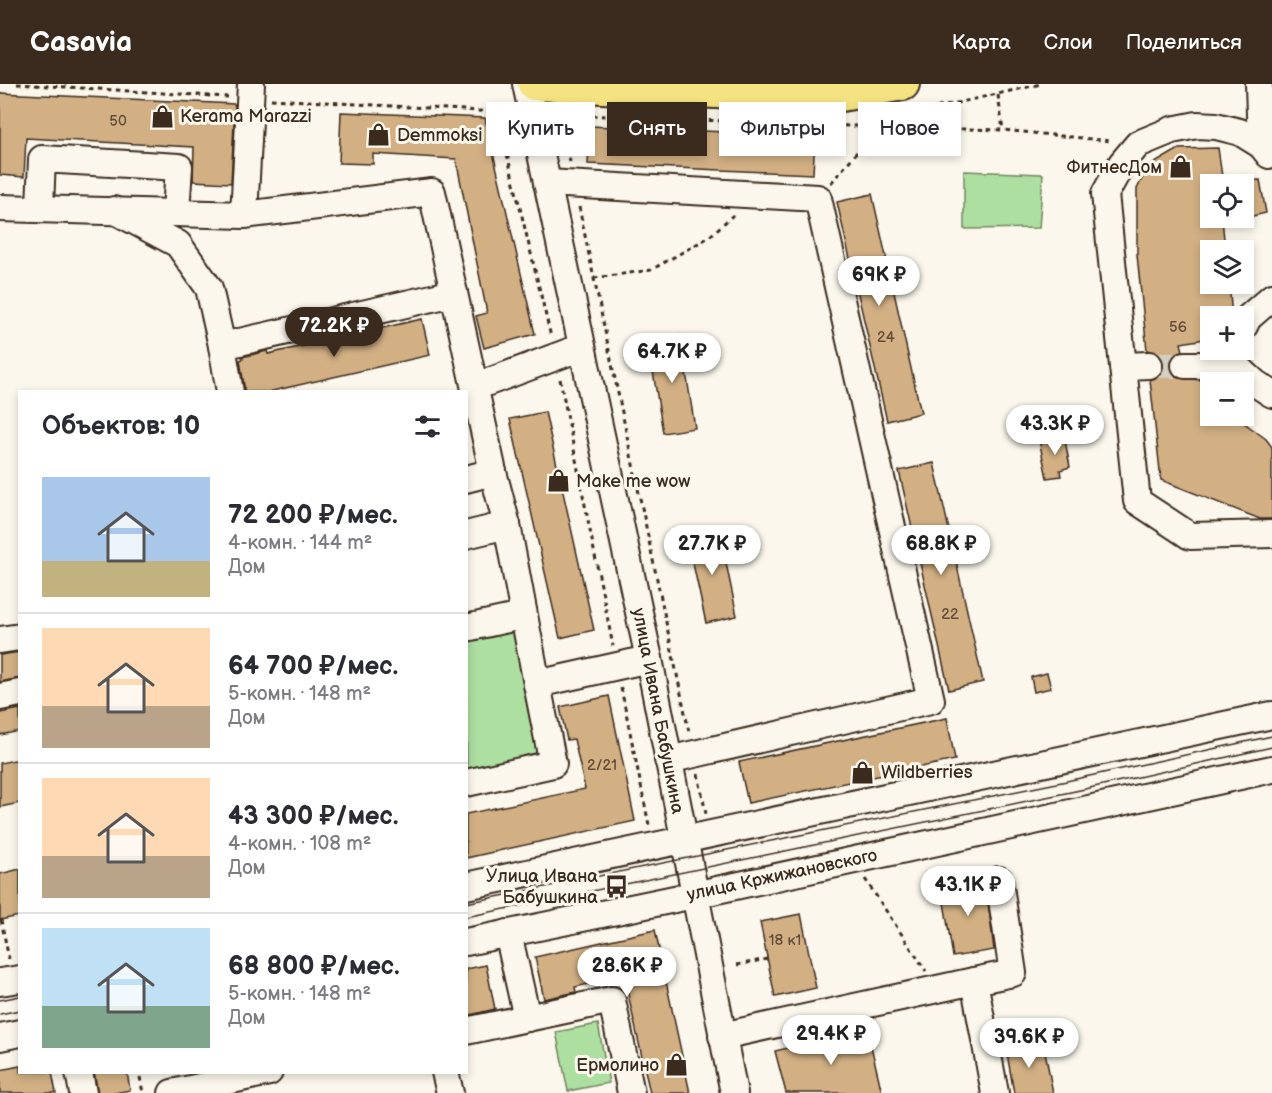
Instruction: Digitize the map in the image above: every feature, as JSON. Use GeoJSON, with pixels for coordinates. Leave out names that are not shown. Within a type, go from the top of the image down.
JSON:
{"type":"FeatureCollection","features":[{"type":"Feature","properties":{"kind":"main road"},"geometry":{"type":"LineString","coordinates":[[534,84],[824,97],[894,85]]}},
{"type":"Feature","properties":{"kind":"street"},"geometry":{"type":"LineString","coordinates":[[244,214],[251,84]]}},
{"type":"Feature","properties":{"kind":"street","name":"улица Ивана Бабушкина"},"geometry":{"type":"LineString","coordinates":[[526,84],[649,659],[734,1093]]}},
{"type":"Feature","properties":{"kind":"street"},"geometry":{"type":"LineString","coordinates":[[1259,84],[1266,151]]}},
{"type":"Feature","properties":{"kind":"street"},"geometry":{"type":"LineString","coordinates":[[1266,151],[1240,132],[1216,126],[1197,125],[1172,130],[1138,144],[1122,163],[1105,194],[1137,501],[1190,536],[1272,534]]}},
{"type":"Feature","properties":{"kind":"street"},"geometry":{"type":"LineString","coordinates":[[40,207],[42,159],[179,167],[176,212]]}},
{"type":"Feature","properties":{"kind":"street"},"geometry":{"type":"LineString","coordinates":[[547,183],[818,198],[931,700],[668,760]]}},
{"type":"Feature","properties":{"kind":"street"},"geometry":{"type":"LineString","coordinates":[[0,208],[40,207],[244,214],[432,192],[493,472],[507,525],[522,616],[553,764],[468,783]]}},
{"type":"Feature","properties":{"kind":"street"},"geometry":{"type":"LineString","coordinates":[[114,210],[178,244],[210,288],[230,390]]}},
{"type":"Feature","properties":{"kind":"street"},"geometry":{"type":"LineString","coordinates":[[222,346],[454,293]]}},
{"type":"Feature","properties":{"kind":"street"},"geometry":{"type":"LineString","coordinates":[[1254,313],[1272,297]]}},
{"type":"Feature","properties":{"kind":"street"},"geometry":{"type":"LineString","coordinates":[[475,387],[582,347]]}},
{"type":"Feature","properties":{"kind":"street"},"geometry":{"type":"LineString","coordinates":[[1185,365],[1217,360]]}},
{"type":"Feature","properties":{"kind":"street"},"geometry":{"type":"LineString","coordinates":[[1238,360],[1256,383],[1272,394]]}},
{"type":"Feature","properties":{"kind":"street"},"geometry":{"type":"LineString","coordinates":[[1123,366],[1149,365]]}},
{"type":"Feature","properties":{"kind":"street"},"geometry":{"type":"LineString","coordinates":[[468,478],[493,472]]}},
{"type":"Feature","properties":{"kind":"street"},"geometry":{"type":"LineString","coordinates":[[468,535],[507,525]]}},
{"type":"Feature","properties":{"kind":"street"},"geometry":{"type":"LineString","coordinates":[[468,628],[522,616]]}},
{"type":"Feature","properties":{"kind":"street"},"geometry":{"type":"LineString","coordinates":[[0,640],[18,637]]}},
{"type":"Feature","properties":{"kind":"street"},"geometry":{"type":"LineString","coordinates":[[537,684],[649,659]]}},
{"type":"Feature","properties":{"kind":"street"},"geometry":{"type":"LineString","coordinates":[[0,697],[18,693]]}},
{"type":"Feature","properties":{"kind":"street"},"geometry":{"type":"LineString","coordinates":[[468,886],[1272,715]]}},
{"type":"Feature","properties":{"kind":"street","name":"улица Кржижановского"},"geometry":{"type":"LineString","coordinates":[[468,942],[694,895],[1272,769]]}},
{"type":"Feature","properties":{"kind":"street"},"geometry":{"type":"LineString","coordinates":[[722,1036],[1013,973],[999,880]]}},
{"type":"Feature","properties":{"kind":"street"},"geometry":{"type":"LineString","coordinates":[[508,933],[526,1018]]}},
{"type":"Feature","properties":{"kind":"street"},"geometry":{"type":"LineString","coordinates":[[974,981],[995,1093]]}},
{"type":"Feature","properties":{"kind":"street"},"geometry":{"type":"LineString","coordinates":[[468,1031],[612,1000],[631,1093]]}},
{"type":"Feature","properties":{"kind":"street"},"geometry":{"type":"LineString","coordinates":[[0,1037],[18,1033]]}},
{"type":"Feature","properties":{"kind":"street"},"geometry":{"type":"LineString","coordinates":[[79,1074],[83,1093]]}},
{"type":"Feature","properties":{"kind":"street"},"geometry":{"type":"LineString","coordinates":[[172,1093],[260,1074]]}},
{"type":"Feature","properties":{"kind":"street"},"geometry":{"type":"LineString","coordinates":[[445,1074],[450,1093]]}},
{"type":"Feature","properties":{"kind":"path"},"geometry":{"type":"LineString","coordinates":[[961,102],[1041,84]]}},
{"type":"Feature","properties":{"kind":"path"},"geometry":{"type":"LineString","coordinates":[[998,94],[1003,130]]}},
{"type":"Feature","properties":{"kind":"path"},"geometry":{"type":"LineString","coordinates":[[708,823],[560,114],[858,126]]}},
{"type":"Feature","properties":{"kind":"path"},"geometry":{"type":"LineString","coordinates":[[961,129],[1003,130],[1138,144]]}},
{"type":"Feature","properties":{"kind":"path"},"geometry":{"type":"LineString","coordinates":[[818,198],[858,151]]}},
{"type":"Feature","properties":{"kind":"path"},"geometry":{"type":"LineString","coordinates":[[507,156],[555,357],[651,835]]}},
{"type":"Feature","properties":{"kind":"path"},"geometry":{"type":"LineString","coordinates":[[594,278],[651,270],[709,237],[756,195]]}},
{"type":"Feature","properties":{"kind":"path"},"geometry":{"type":"LineString","coordinates":[[865,879],[936,988]]}},
{"type":"Feature","properties":{"kind":"path"},"geometry":{"type":"LineString","coordinates":[[1,920],[10,976]]}},
{"type":"Feature","properties":{"kind":"path"},"geometry":{"type":"LineString","coordinates":[[737,965],[767,959]]}},
{"type":"Feature","properties":{"kind":"path"},"geometry":{"type":"LineString","coordinates":[[140,1077],[143,1093]]}},
{"type":"Feature","properties":{"kind":"green space"},"geometry":{"type":"Polygon","coordinates":[[[964,171],[1043,174],[1039,228],[964,229],[964,171]]]}},
{"type":"Feature","properties":{"kind":"green space"},"geometry":{"type":"Polygon","coordinates":[[[514,629],[542,755],[468,772],[468,640],[514,629]]]}},
{"type":"Feature","properties":{"kind":"green space"},"geometry":{"type":"Polygon","coordinates":[[[598,1024],[609,1083],[568,1091],[556,1032],[598,1024]]]}},
{"type":"Feature","properties":{"kind":"building"},"geometry":{"type":"Polygon","coordinates":[[[0,93],[235,104],[231,183],[193,181],[194,147],[26,138],[24,177],[0,175],[0,93]]]}},
{"type":"Feature","properties":{"kind":"building"},"geometry":{"type":"Polygon","coordinates":[[[341,112],[485,118],[486,156],[494,156],[535,334],[484,348],[476,316],[487,313],[456,159],[373,154],[373,164],[339,163],[341,112]]]}},
{"type":"Feature","properties":{"kind":"building"},"geometry":{"type":"Polygon","coordinates":[[[595,126],[607,127],[607,156],[707,156],[707,131],[719,132],[719,156],[814,156],[813,174],[588,164],[588,156],[595,156],[595,126]]]}},
{"type":"Feature","properties":{"kind":"building"},"geometry":{"type":"Polygon","coordinates":[[[1218,148],[1222,174],[1200,174],[1200,228],[1223,228],[1224,240],[1200,240],[1200,294],[1230,294],[1231,306],[1200,306],[1200,340],[1181,343],[1183,351],[1172,357],[1170,366],[1172,373],[1178,378],[1200,380],[1200,426],[1248,426],[1266,439],[1272,447],[1272,519],[1260,519],[1161,480],[1150,380],[1162,372],[1164,364],[1156,352],[1147,350],[1137,255],[1137,189],[1148,167],[1179,149],[1218,148]]]}},
{"type":"Feature","properties":{"kind":"building"},"geometry":{"type":"Polygon","coordinates":[[[1254,180],[1260,180],[1266,213],[1254,216],[1254,180]]]}},
{"type":"Feature","properties":{"kind":"building"},"geometry":{"type":"Polygon","coordinates":[[[872,194],[921,413],[887,421],[837,202],[872,194]]]}},
{"type":"Feature","properties":{"kind":"building"},"geometry":{"type":"Polygon","coordinates":[[[422,319],[430,355],[277,390],[245,390],[240,360],[243,359],[242,357],[267,351],[268,354],[422,319]]]}},
{"type":"Feature","properties":{"kind":"building"},"geometry":{"type":"Polygon","coordinates":[[[680,335],[695,428],[663,433],[648,340],[680,335]]]}},
{"type":"Feature","properties":{"kind":"building"},"geometry":{"type":"Polygon","coordinates":[[[545,412],[594,630],[560,638],[510,419],[545,412]]]}},
{"type":"Feature","properties":{"kind":"building"},"geometry":{"type":"Polygon","coordinates":[[[1064,435],[1070,467],[1060,470],[1061,476],[1047,478],[1039,440],[1064,435]]]}},
{"type":"Feature","properties":{"kind":"building"},"geometry":{"type":"Polygon","coordinates":[[[934,463],[983,682],[949,690],[899,471],[934,463]]]}},
{"type":"Feature","properties":{"kind":"building"},"geometry":{"type":"Polygon","coordinates":[[[719,529],[737,616],[706,623],[687,536],[719,529]]]}},
{"type":"Feature","properties":{"kind":"building"},"geometry":{"type":"Polygon","coordinates":[[[18,652],[18,678],[0,682],[0,655],[18,652]]]}},
{"type":"Feature","properties":{"kind":"building"},"geometry":{"type":"Polygon","coordinates":[[[1047,673],[1051,688],[1034,692],[1031,677],[1047,673]]]}},
{"type":"Feature","properties":{"kind":"building"},"geometry":{"type":"Polygon","coordinates":[[[609,696],[635,821],[468,858],[468,814],[585,789],[574,739],[567,740],[560,707],[609,696]]]}},
{"type":"Feature","properties":{"kind":"building"},"geometry":{"type":"Polygon","coordinates":[[[18,709],[18,731],[0,735],[0,713],[18,709]]]}},
{"type":"Feature","properties":{"kind":"building"},"geometry":{"type":"Polygon","coordinates":[[[947,718],[955,760],[748,803],[739,762],[947,718]]]}},
{"type":"Feature","properties":{"kind":"building"},"geometry":{"type":"Polygon","coordinates":[[[18,759],[18,803],[0,807],[0,763],[18,759]]]}},
{"type":"Feature","properties":{"kind":"building"},"geometry":{"type":"Polygon","coordinates":[[[18,870],[18,916],[0,920],[0,874],[18,870]]]}},
{"type":"Feature","properties":{"kind":"building"},"geometry":{"type":"Polygon","coordinates":[[[985,877],[994,950],[953,957],[941,884],[985,877]]]}},
{"type":"Feature","properties":{"kind":"building"},"geometry":{"type":"Polygon","coordinates":[[[801,914],[816,988],[775,997],[760,922],[801,914]]]}},
{"type":"Feature","properties":{"kind":"building"},"geometry":{"type":"Polygon","coordinates":[[[655,930],[690,1093],[650,1093],[624,976],[575,987],[576,992],[544,999],[535,957],[655,930]]]}},
{"type":"Feature","properties":{"kind":"building"},"geometry":{"type":"Polygon","coordinates":[[[486,965],[495,1009],[468,1016],[468,969],[486,965]]]}},
{"type":"Feature","properties":{"kind":"building"},"geometry":{"type":"Polygon","coordinates":[[[867,1029],[882,1093],[786,1093],[775,1051],[867,1029]]]}},
{"type":"Feature","properties":{"kind":"building"},"geometry":{"type":"Polygon","coordinates":[[[1043,1041],[1053,1093],[1014,1093],[1006,1048],[1043,1041]]]}},
{"type":"Feature","properties":{"kind":"building"},"geometry":{"type":"Polygon","coordinates":[[[18,1066],[18,1074],[52,1074],[56,1093],[0,1093],[0,1070],[18,1066]]]}},
{"type":"Feature","properties":{"kind":"building"},"geometry":{"type":"Polygon","coordinates":[[[94,1074],[127,1074],[130,1090],[98,1093],[94,1074]]]}},
{"type":"Feature","properties":{"kind":"tunnel"},"geometry":{"type":"LineString","coordinates":[[1149,365],[1185,365]]}},
{"type":"Feature","properties":{"kind":"tram line"},"geometry":{"type":"LineString","coordinates":[[468,903],[1062,782],[1272,736]]}},
{"type":"Feature","properties":{"kind":"tram line"},"geometry":{"type":"LineString","coordinates":[[468,917],[1085,789],[1272,747]]}},
{"type":"Feature","properties":{"kind":"tram line"},"geometry":{"type":"LineString","coordinates":[[0,1000],[18,996]]}},
{"type":"Feature","properties":{"kind":"tram line"},"geometry":{"type":"LineString","coordinates":[[0,1014],[18,1010]]}},
{"type":"Feature","properties":{"kind":"place","name":"Kerama Marazzi"},"geometry":{"type":"Point","coordinates":[162,116]}},
{"type":"Feature","properties":{"kind":"place","name":"Demmoksi"},"geometry":{"type":"Point","coordinates":[379,135]}},
{"type":"Feature","properties":{"kind":"place","name":"ФитнесДом"},"geometry":{"type":"Point","coordinates":[1180,167]}},
{"type":"Feature","properties":{"kind":"place","name":"Make me wow"},"geometry":{"type":"Point","coordinates":[558,481]}},
{"type":"Feature","properties":{"kind":"place","name":"Wildberries"},"geometry":{"type":"Point","coordinates":[863,772]}},
{"type":"Feature","properties":{"kind":"place","name":"Улица Ивана Бабушкина"},"geometry":{"type":"Point","coordinates":[616,886]}},
{"type":"Feature","properties":{"kind":"place","name":"Ермолино"},"geometry":{"type":"Point","coordinates":[677,1065]}}]}
